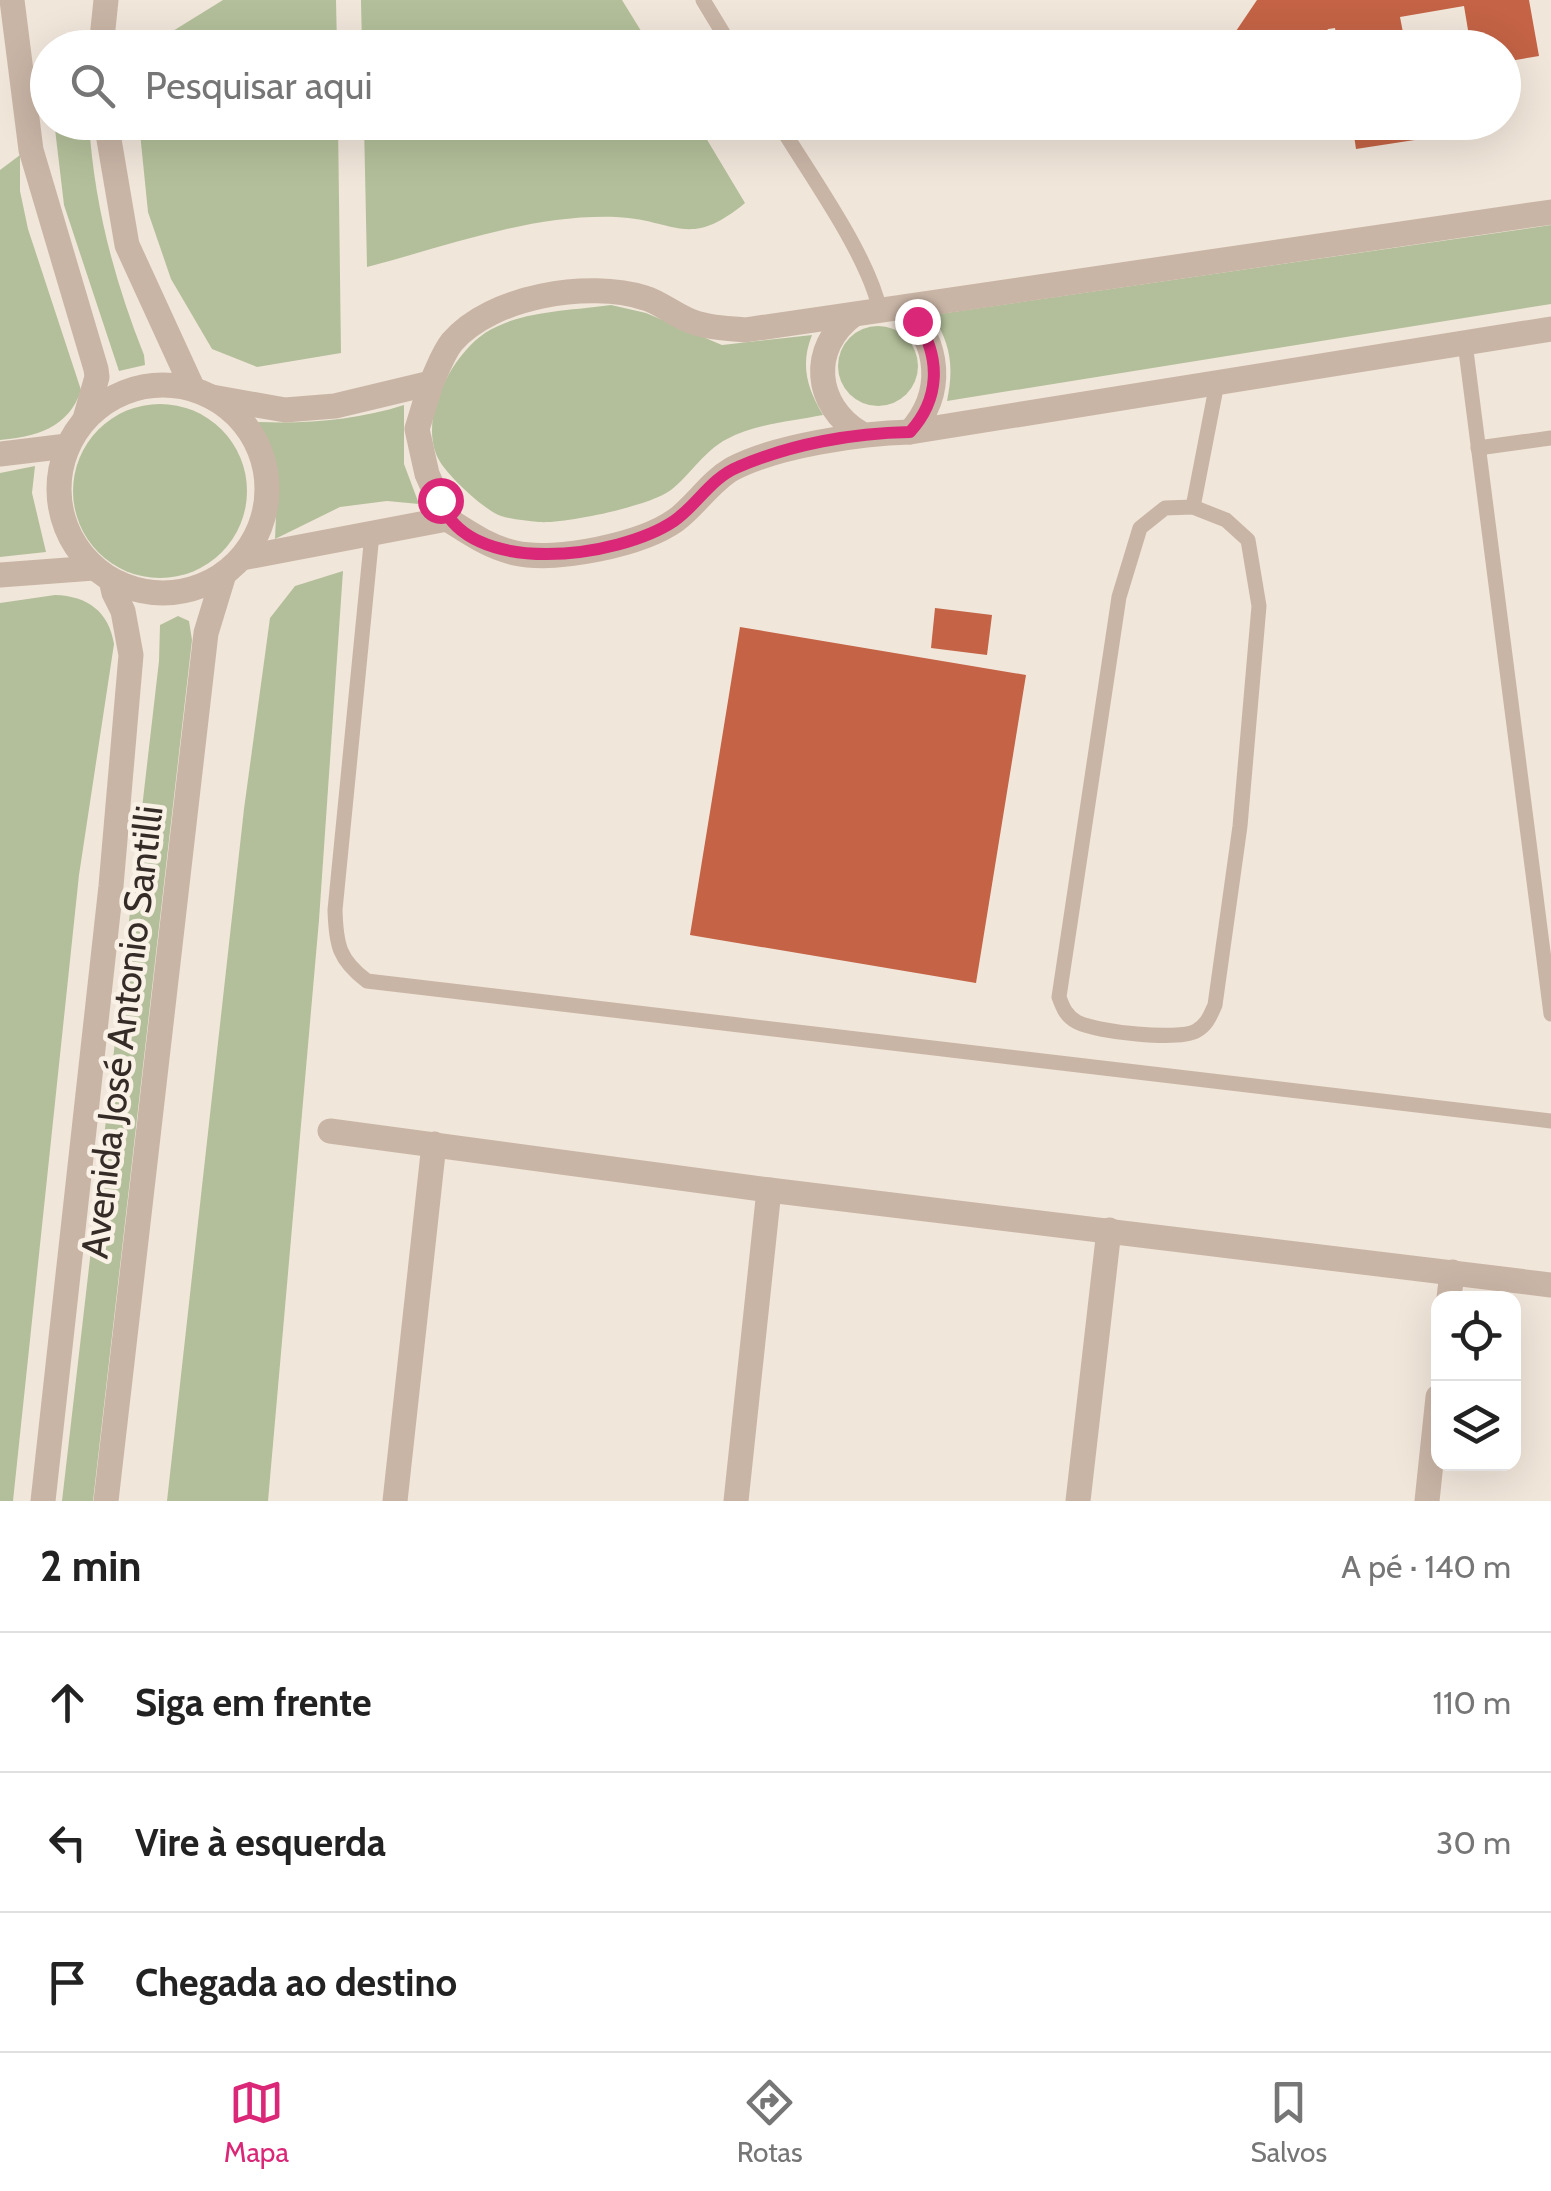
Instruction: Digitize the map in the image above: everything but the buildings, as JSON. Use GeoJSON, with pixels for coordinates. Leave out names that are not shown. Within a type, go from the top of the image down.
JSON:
{"type":"FeatureCollection","features":[{"type":"Feature","properties":{"kind":"street"},"geometry":{"type":"LineString","coordinates":[[12,0],[31,150],[97,377],[85,420]]}},
{"type":"Feature","properties":{"kind":"street"},"geometry":{"type":"LineString","coordinates":[[103,30],[106,0]]}},
{"type":"Feature","properties":{"kind":"street"},"geometry":{"type":"LineString","coordinates":[[109,140],[127,245],[202,394],[233,413],[250,434],[264,471],[265,510],[256,536],[233,566],[204,586],[181,592],[133,590],[103,574],[77,548],[64,524],[59,498],[60,472],[68,446],[85,420],[102,404],[146,386],[170,385],[202,394],[285,410],[335,406],[431,384]]}},
{"type":"Feature","properties":{"kind":"street"},"geometry":{"type":"LineString","coordinates":[[1551,212],[745,330],[703,326],[648,298],[626,294],[540,296],[514,302],[451,343],[431,384],[417,429],[427,474],[447,520],[482,542],[531,556],[631,541],[672,523],[733,469],[757,459],[860,433],[910,432],[1551,329]]}},
{"type":"Feature","properties":{"kind":"street"},"geometry":{"type":"LineString","coordinates":[[892,310],[924,331],[935,366],[930,403],[910,432]]}},
{"type":"Feature","properties":{"kind":"street"},"geometry":{"type":"LineString","coordinates":[[853,315],[833,335],[822,362],[822,376],[824,390],[837,415],[860,433]]}},
{"type":"Feature","properties":{"kind":"street"},"geometry":{"type":"LineString","coordinates":[[0,454],[68,446]]}},
{"type":"Feature","properties":{"kind":"street"},"geometry":{"type":"LineString","coordinates":[[233,566],[447,520]]}},
{"type":"Feature","properties":{"kind":"street","name":"Avenida José Antonio Santilli"},"geometry":{"type":"LineString","coordinates":[[106,1501],[206,633],[233,566]]}},
{"type":"Feature","properties":{"kind":"street"},"geometry":{"type":"LineString","coordinates":[[0,574],[103,574]]}},
{"type":"Feature","properties":{"kind":"street","name":"Avenida José Antonio Santilli"},"geometry":{"type":"LineString","coordinates":[[43,1501],[112,886],[131,655],[128,628],[103,574]]}},
{"type":"Feature","properties":{"kind":"street"},"geometry":{"type":"LineString","coordinates":[[330,1130],[769,1190],[1110,1230],[1450,1286],[1551,1285]]}},
{"type":"Feature","properties":{"kind":"street"},"geometry":{"type":"LineString","coordinates":[[394,1501],[434,1144]]}},
{"type":"Feature","properties":{"kind":"street"},"geometry":{"type":"LineString","coordinates":[[736,1501],[769,1190]]}},
{"type":"Feature","properties":{"kind":"street"},"geometry":{"type":"LineString","coordinates":[[1078,1501],[1110,1230]]}},
{"type":"Feature","properties":{"kind":"street"},"geometry":{"type":"LineString","coordinates":[[1428,1501],[1431,1470]]}},
{"type":"Feature","properties":{"kind":"lane"},"geometry":{"type":"LineString","coordinates":[[703,0],[721,30]]}},
{"type":"Feature","properties":{"kind":"lane"},"geometry":{"type":"LineString","coordinates":[[789,140],[876,291],[892,310]]}},
{"type":"Feature","properties":{"kind":"lane"},"geometry":{"type":"LineString","coordinates":[[1465,343],[1551,1014]]}},
{"type":"Feature","properties":{"kind":"lane"},"geometry":{"type":"LineString","coordinates":[[1193,507],[1217,383]]}},
{"type":"Feature","properties":{"kind":"lane"},"geometry":{"type":"LineString","coordinates":[[1478,448],[1551,438]]}},
{"type":"Feature","properties":{"kind":"lane"},"geometry":{"type":"LineString","coordinates":[[1193,507],[1226,520],[1248,540],[1259,606],[1240,826],[1215,1006],[1205,1025],[1192,1034],[1161,1037],[1082,1025],[1066,1015],[1058,997],[1119,597],[1140,528],[1165,508],[1193,507]]}},
{"type":"Feature","properties":{"kind":"lane"},"geometry":{"type":"LineString","coordinates":[[372,534],[335,910],[336,940],[348,966],[367,981],[1551,1121]]}},
{"type":"Feature","properties":{"kind":"green space"},"geometry":{"type":"Polygon","coordinates":[[[223,0],[336,0],[337,30],[174,30],[223,0]]]}},
{"type":"Feature","properties":{"kind":"green space"},"geometry":{"type":"Polygon","coordinates":[[[361,0],[622,0],[641,30],[362,30],[361,0]]]}},
{"type":"Feature","properties":{"kind":"green space"},"geometry":{"type":"Polygon","coordinates":[[[56,140],[91,140],[107,241],[145,365],[119,371],[64,205],[56,140]]]}},
{"type":"Feature","properties":{"kind":"green space"},"geometry":{"type":"Polygon","coordinates":[[[141,140],[338,140],[341,353],[257,367],[212,349],[171,279],[148,212],[141,140]]]}},
{"type":"Feature","properties":{"kind":"green space"},"geometry":{"type":"Polygon","coordinates":[[[364,140],[707,140],[745,203],[726,217],[695,229],[637,219],[584,217],[490,233],[367,267],[364,140]]]}},
{"type":"Feature","properties":{"kind":"green space"},"geometry":{"type":"Polygon","coordinates":[[[20,155],[20,191],[28,229],[81,390],[76,403],[59,422],[38,433],[0,440],[0,170],[20,155]]]}},
{"type":"Feature","properties":{"kind":"green space"},"geometry":{"type":"Polygon","coordinates":[[[1551,225],[1551,304],[947,401],[949,356],[932,315],[1551,225]]]}},
{"type":"Feature","properties":{"kind":"green space"},"geometry":{"type":"Polygon","coordinates":[[[611,305],[646,313],[722,345],[812,335],[806,356],[807,376],[823,415],[762,426],[727,439],[671,490],[627,508],[551,522],[501,516],[476,500],[439,460],[432,427],[441,390],[472,343],[499,325],[546,313],[611,305]]]}},
{"type":"Feature","properties":{"kind":"green space"},"geometry":{"type":"Polygon","coordinates":[[[878,326],[893,329],[906,338],[915,351],[915,381],[906,394],[893,403],[878,406],[863,403],[850,394],[841,381],[838,366],[841,351],[850,338],[863,329],[878,326]]]}},
{"type":"Feature","properties":{"kind":"green space"},"geometry":{"type":"Polygon","coordinates":[[[160,404],[193,411],[221,430],[240,458],[247,491],[240,524],[221,552],[193,571],[160,578],[127,571],[99,552],[80,524],[73,491],[80,458],[99,430],[127,411],[160,404]]]}},
{"type":"Feature","properties":{"kind":"green space"},"geometry":{"type":"Polygon","coordinates":[[[404,405],[404,464],[419,504],[387,501],[340,507],[275,539],[278,472],[258,422],[332,420],[404,405]]]}},
{"type":"Feature","properties":{"kind":"green space"},"geometry":{"type":"Polygon","coordinates":[[[35,466],[32,493],[46,552],[0,557],[0,473],[35,466]]]}},
{"type":"Feature","properties":{"kind":"green space"},"geometry":{"type":"Polygon","coordinates":[[[343,571],[319,920],[268,1501],[167,1501],[244,809],[270,618],[295,586],[343,571]]]}},
{"type":"Feature","properties":{"kind":"green space"},"geometry":{"type":"Polygon","coordinates":[[[55,595],[95,608],[107,623],[114,644],[79,875],[13,1501],[0,1501],[0,603],[55,595]]]}},
{"type":"Feature","properties":{"kind":"green space"},"geometry":{"type":"Polygon","coordinates":[[[178,616],[189,621],[192,640],[93,1501],[62,1501],[159,661],[160,625],[178,616]]]}},
{"type":"Feature","properties":{"kind":"route"},"geometry":{"type":"LineString","coordinates":[[440,500],[447,520],[482,542],[511,552],[531,556],[559,554],[631,541],[672,523],[714,482],[757,459],[860,433],[910,432],[930,403],[934,385],[931,346],[917,321]]}}]}
